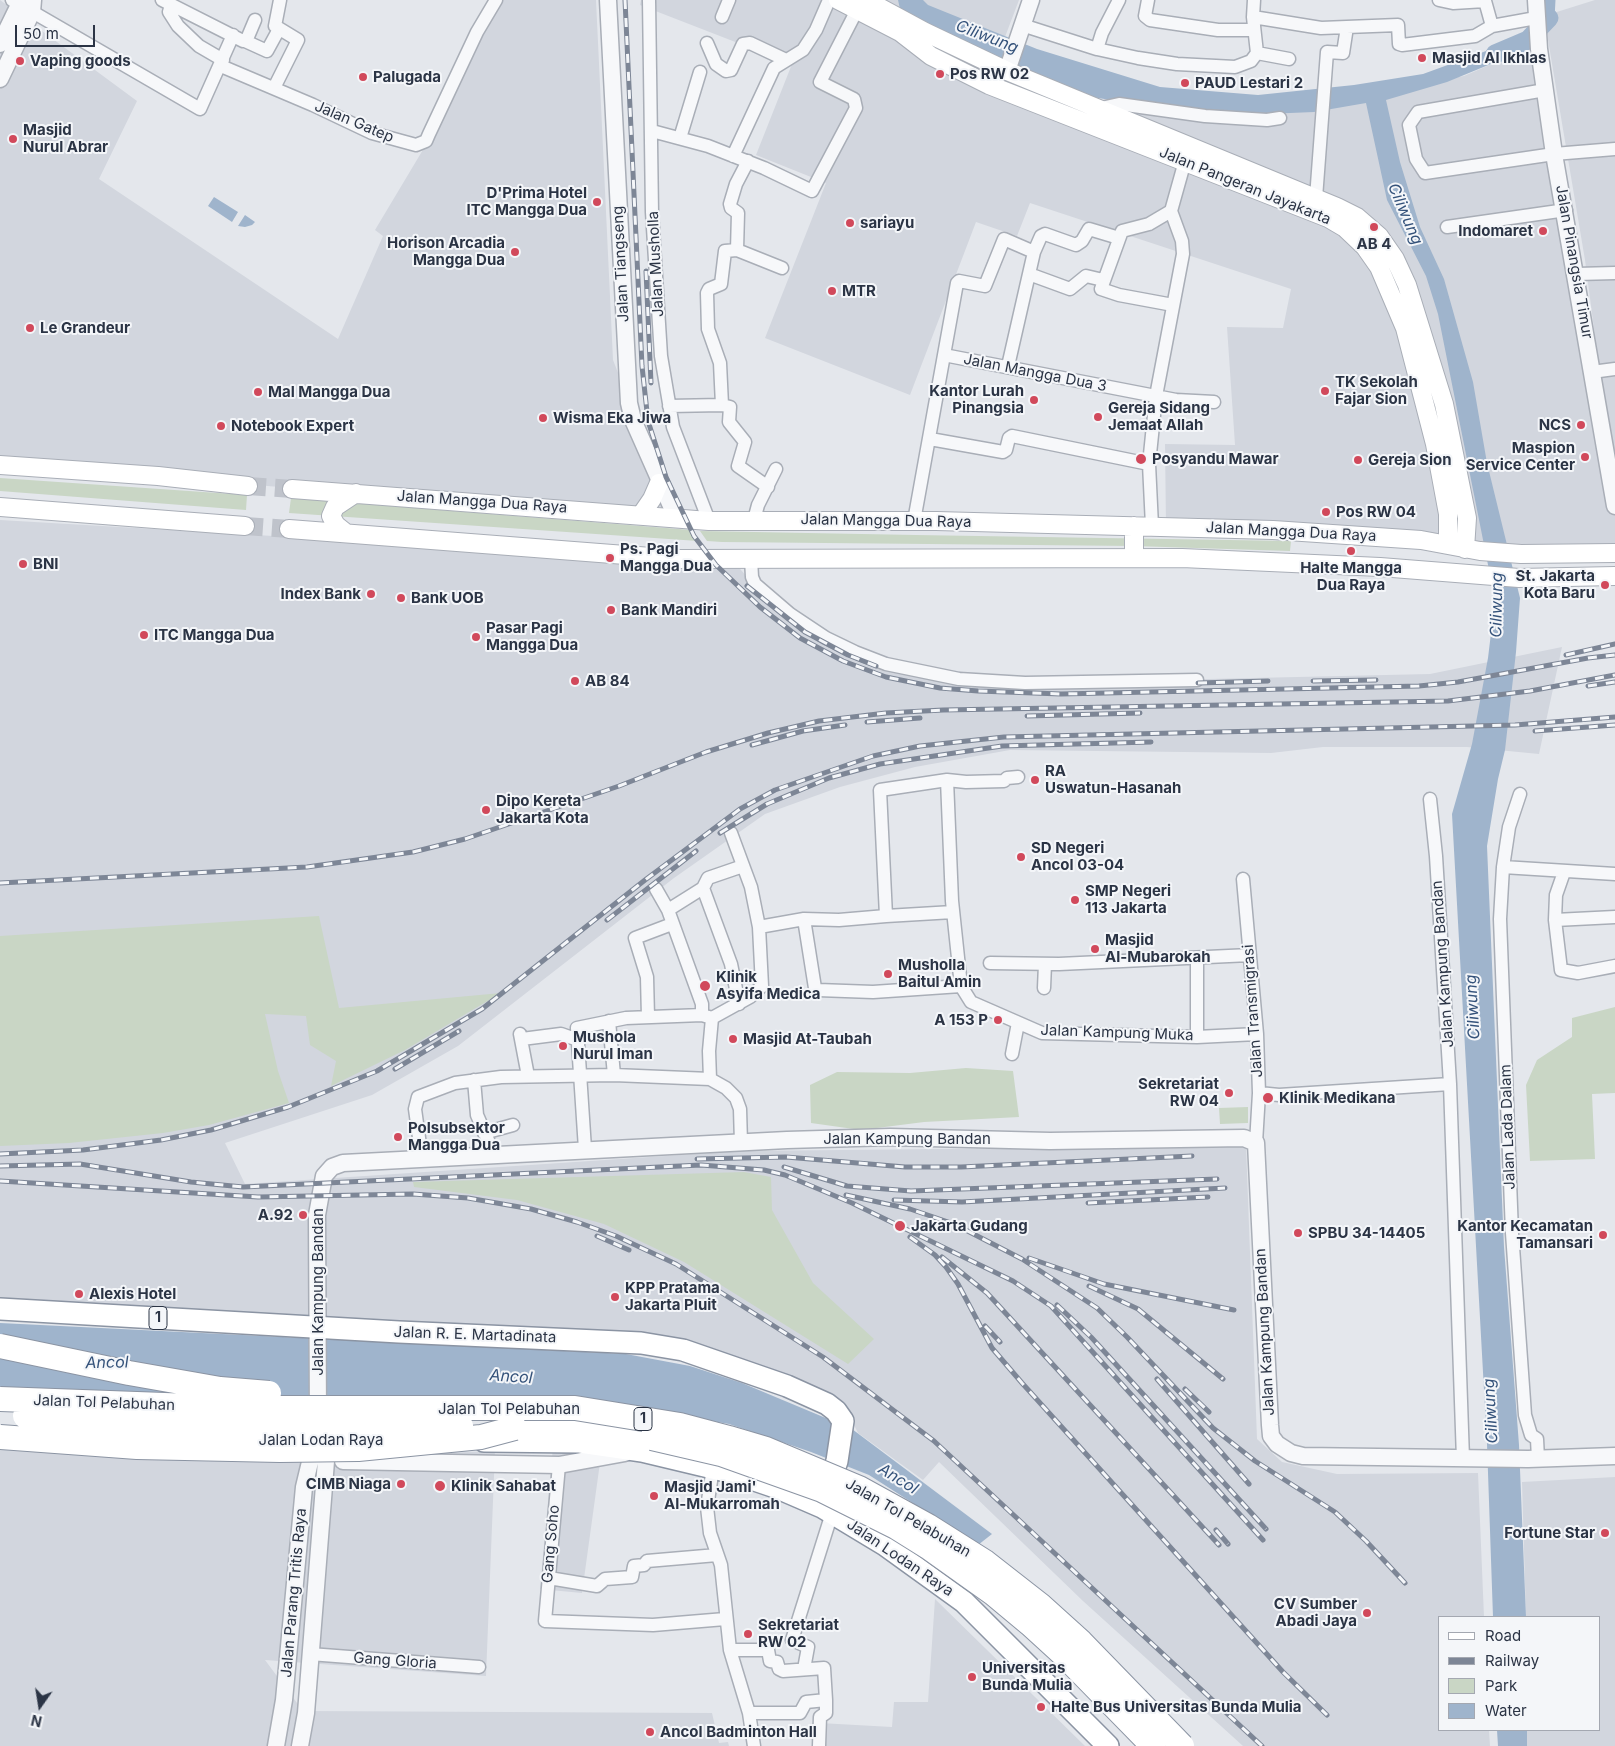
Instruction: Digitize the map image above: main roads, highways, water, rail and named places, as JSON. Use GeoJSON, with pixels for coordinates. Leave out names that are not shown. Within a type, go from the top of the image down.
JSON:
{"type":"FeatureCollection","features":[{"type":"Feature","properties":{"kind":"highway","name":"Jalan R. E. Martadinata"},"geometry":{"type":"LineString","coordinates":[[0,1309],[316,1331],[644,1343],[683,1350],[787,1386],[828,1404],[836,1411],[843,1421],[837,1461],[826,1506]]}},
{"type":"Feature","properties":{"kind":"highway"},"geometry":{"type":"LineString","coordinates":[[0,1346],[220,1390],[296,1395],[446,1396],[530,1406]]}},
{"type":"Feature","properties":{"kind":"highway","name":"Jalan Tol Pelabuhan"},"geometry":{"type":"LineString","coordinates":[[0,1399],[152,1406],[274,1408],[392,1409],[530,1406],[575,1408],[680,1425],[766,1449],[859,1488],[928,1526],[1018,1586],[1081,1642],[1182,1746]]}},
{"type":"Feature","properties":{"kind":"highway","name":"Jalan Tol Pelabuhan"},"geometry":{"type":"LineString","coordinates":[[0,1414],[160,1426],[255,1429],[442,1426],[619,1434],[682,1445],[763,1468],[822,1490],[857,1507],[928,1547],[994,1594],[1065,1656],[1153,1746]]}},
{"type":"Feature","properties":{"kind":"highway"},"geometry":{"type":"LineString","coordinates":[[0,1437],[137,1447],[339,1450],[481,1437],[515,1428]]}},
{"type":"Feature","properties":{"kind":"highway","name":"Jalan Lodan Raya"},"geometry":{"type":"LineString","coordinates":[[0,1431],[319,1446],[403,1439],[591,1443],[713,1468],[778,1488],[826,1506],[910,1562],[964,1602],[1108,1746]]}},
{"type":"Feature","properties":{"kind":"main road","name":"Jalan Pangeran Jayakarta"},"geometry":{"type":"LineString","coordinates":[[838,0],[871,4],[925,32],[1007,69],[1316,198],[1357,218],[1379,236],[1395,259],[1407,285],[1435,405],[1467,518],[1464,548]]}},
{"type":"Feature","properties":{"kind":"main road","name":"Jalan Pangeran Jayakarta"},"geometry":{"type":"LineString","coordinates":[[871,4],[900,32],[931,56],[980,81],[1328,218],[1345,228],[1365,247],[1379,267],[1435,405]]}},
{"type":"Feature","properties":{"kind":"main road"},"geometry":{"type":"LineString","coordinates":[[1116,136],[1122,129],[1123,118]]}},
{"type":"Feature","properties":{"kind":"main road"},"geometry":{"type":"LineString","coordinates":[[1136,143],[1135,132],[1143,126]]}},
{"type":"Feature","properties":{"kind":"main road"},"geometry":{"type":"LineString","coordinates":[[0,465],[158,476],[248,486]]}},
{"type":"Feature","properties":{"kind":"main road"},"geometry":{"type":"LineString","coordinates":[[641,515],[652,499],[659,483]]}},
{"type":"Feature","properties":{"kind":"main road","name":"Jalan Mangga Dua Raya"},"geometry":{"type":"LineString","coordinates":[[292,489],[709,521],[914,521],[1152,526],[1387,536],[1464,548],[1521,554],[1615,553]]}},
{"type":"Feature","properties":{"kind":"main road"},"geometry":{"type":"LineString","coordinates":[[346,534],[336,526],[331,516],[334,508],[356,493]]}},
{"type":"Feature","properties":{"kind":"main road"},"geometry":{"type":"LineString","coordinates":[[0,506],[245,526]]}},
{"type":"Feature","properties":{"kind":"main road"},"geometry":{"type":"LineString","coordinates":[[1134,526],[1134,558]]}},
{"type":"Feature","properties":{"kind":"main road","name":"Jalan Mangga Dua Raya"},"geometry":{"type":"LineString","coordinates":[[289,529],[635,557],[751,559],[1182,558],[1380,567],[1519,578],[1615,576]]}},
{"type":"Feature","properties":{"kind":"water","name":"Ciliwung"},"geometry":{"type":"Polygon","coordinates":[[[898,0],[923,0],[928,5],[1037,49],[1160,87],[1258,95],[1354,85],[1423,74],[1519,39],[1520,52],[1447,82],[1386,100],[1400,162],[1420,227],[1444,279],[1473,382],[1487,463],[1520,598],[1505,750],[1498,779],[1487,846],[1504,1247],[1519,1445],[1526,1616],[1493,1616],[1487,1444],[1452,814],[1472,744],[1488,658],[1495,600],[1438,314],[1426,276],[1387,200],[1366,103],[1314,112],[1218,116],[1091,97],[927,31],[900,9],[898,0]]]}},
{"type":"Feature","properties":{"kind":"water"},"geometry":{"type":"Polygon","coordinates":[[[214,197],[238,212],[232,222],[208,206],[214,197]]]}},
{"type":"Feature","properties":{"kind":"water"},"geometry":{"type":"Polygon","coordinates":[[[245,215],[255,222],[245,227],[238,226],[245,215]]]}},
{"type":"Feature","properties":{"kind":"water","name":"Ancol"},"geometry":{"type":"Polygon","coordinates":[[[0,1323],[626,1354],[690,1366],[742,1383],[852,1429],[992,1534],[978,1545],[869,1475],[811,1452],[729,1424],[603,1402],[309,1400],[0,1388],[0,1323]]]}},
{"type":"Feature","properties":{"kind":"water"},"geometry":{"type":"Polygon","coordinates":[[[1497,1731],[1527,1731],[1527,1746],[1498,1746],[1497,1731]]]}},
{"type":"Feature","properties":{"kind":"waterway"},"geometry":{"type":"LineString","coordinates":[[1549,18],[1550,0]]}},
{"type":"Feature","properties":{"kind":"waterway"},"geometry":{"type":"LineString","coordinates":[[1495,54],[1528,40],[1549,18]]}},
{"type":"Feature","properties":{"kind":"tunnel"},"geometry":{"type":"LineString","coordinates":[[248,486],[292,489]]}},
{"type":"Feature","properties":{"kind":"tunnel"},"geometry":{"type":"LineString","coordinates":[[245,526],[289,529]]}},
{"type":"Feature","properties":{"kind":"railway"},"geometry":{"type":"LineString","coordinates":[[625,0],[642,366],[648,421],[666,477],[694,536],[716,565],[760,607],[800,638],[843,661],[886,677],[940,688],[1061,694],[1419,686],[1458,682],[1588,658],[1615,655]]}},
{"type":"Feature","properties":{"kind":"railway"},"geometry":{"type":"LineString","coordinates":[[646,271],[651,383]]}},
{"type":"Feature","properties":{"kind":"railway"},"geometry":{"type":"LineString","coordinates":[[747,586],[805,632],[848,655],[876,666]]}},
{"type":"Feature","properties":{"kind":"railway"},"geometry":{"type":"LineString","coordinates":[[1566,655],[1615,644]]}},
{"type":"Feature","properties":{"kind":"railway"},"geometry":{"type":"LineString","coordinates":[[0,883],[307,867],[413,852],[465,839],[619,786],[706,752],[768,733],[819,721],[886,713],[943,710],[1448,701],[1530,691],[1615,675]]}},
{"type":"Feature","properties":{"kind":"railway"},"geometry":{"type":"LineString","coordinates":[[1313,681],[1376,680]]}},
{"type":"Feature","properties":{"kind":"railway"},"geometry":{"type":"LineString","coordinates":[[1198,683],[1268,681]]}},
{"type":"Feature","properties":{"kind":"railway"},"geometry":{"type":"LineString","coordinates":[[1588,686],[1615,682]]}},
{"type":"Feature","properties":{"kind":"railway"},"geometry":{"type":"LineString","coordinates":[[1027,716],[1140,713]]}},
{"type":"Feature","properties":{"kind":"railway"},"geometry":{"type":"LineString","coordinates":[[0,1154],[83,1150],[161,1140],[211,1130],[288,1107],[377,1071],[482,1009],[645,880],[740,809],[775,790],[873,756],[920,746],[1004,737],[1515,725],[1615,717]]}},
{"type":"Feature","properties":{"kind":"railway"},"geometry":{"type":"LineString","coordinates":[[867,722],[920,718]]}},
{"type":"Feature","properties":{"kind":"railway"},"geometry":{"type":"LineString","coordinates":[[752,745],[803,731],[845,725]]}},
{"type":"Feature","properties":{"kind":"railway"},"geometry":{"type":"LineString","coordinates":[[1535,731],[1615,725]]}},
{"type":"Feature","properties":{"kind":"railway"},"geometry":{"type":"LineString","coordinates":[[720,833],[767,804],[829,778],[880,764],[1002,746],[1151,742]]}},
{"type":"Feature","properties":{"kind":"railway"},"geometry":{"type":"LineString","coordinates":[[607,920],[696,851]]}},
{"type":"Feature","properties":{"kind":"railway"},"geometry":{"type":"LineString","coordinates":[[395,1069],[459,1031]]}},
{"type":"Feature","properties":{"kind":"railway"},"geometry":{"type":"LineString","coordinates":[[697,1159],[786,1157],[905,1167],[961,1167],[1192,1156]]}},
{"type":"Feature","properties":{"kind":"railway"},"geometry":{"type":"LineString","coordinates":[[0,1166],[80,1164],[191,1182],[243,1187],[701,1165],[764,1170],[785,1175],[852,1203],[1013,1281],[1051,1306],[1263,1540]]}},
{"type":"Feature","properties":{"kind":"railway"},"geometry":{"type":"LineString","coordinates":[[784,1167],[847,1186],[911,1191],[1217,1179]]}},
{"type":"Feature","properties":{"kind":"railway"},"geometry":{"type":"LineString","coordinates":[[0,1181],[258,1197],[413,1194],[468,1198],[531,1209],[577,1222],[616,1236],[676,1264],[823,1357],[934,1441],[1262,1746]]}},
{"type":"Feature","properties":{"kind":"railway"},"geometry":{"type":"LineString","coordinates":[[894,1200],[962,1202],[1225,1188]]}},
{"type":"Feature","properties":{"kind":"railway"},"geometry":{"type":"LineString","coordinates":[[846,1195],[910,1209],[954,1224],[1022,1259],[1097,1308],[1213,1428],[1255,1461],[1335,1512],[1366,1541],[1405,1583]]}},
{"type":"Feature","properties":{"kind":"railway"},"geometry":{"type":"LineString","coordinates":[[1088,1203],[1208,1197]]}},
{"type":"Feature","properties":{"kind":"railway"},"geometry":{"type":"LineString","coordinates":[[597,1236],[629,1250]]}},
{"type":"Feature","properties":{"kind":"railway"},"geometry":{"type":"LineString","coordinates":[[910,1237],[935,1255],[946,1267],[958,1284],[992,1348],[1022,1383],[1283,1672],[1327,1715]]}},
{"type":"Feature","properties":{"kind":"railway"},"geometry":{"type":"LineString","coordinates":[[942,1257],[987,1293],[1219,1545]]}},
{"type":"Feature","properties":{"kind":"railway"},"geometry":{"type":"LineString","coordinates":[[1029,1258],[1104,1284],[1234,1310]]}},
{"type":"Feature","properties":{"kind":"railway"},"geometry":{"type":"LineString","coordinates":[[1089,1286],[1138,1309],[1223,1379]]}},
{"type":"Feature","properties":{"kind":"railway"},"geometry":{"type":"LineString","coordinates":[[1057,1305],[1091,1337],[1266,1529]]}},
{"type":"Feature","properties":{"kind":"railway"},"geometry":{"type":"LineString","coordinates":[[985,1326],[1000,1342]]}},
{"type":"Feature","properties":{"kind":"railway"},"geometry":{"type":"LineString","coordinates":[[1157,1379],[1249,1484]]}},
{"type":"Feature","properties":{"kind":"railway"},"geometry":{"type":"LineString","coordinates":[[1185,1389],[1209,1412]]}},
{"type":"Feature","properties":{"kind":"railway"},"geometry":{"type":"LineString","coordinates":[[1216,1530],[1228,1544]]}},
{"type":"Feature","properties":{"kind":"place","name":"Masjid Al Ikhlas"},"geometry":{"type":"Point","coordinates":[1422,58]}},
{"type":"Feature","properties":{"kind":"place","name":"Vaping goods"},"geometry":{"type":"Point","coordinates":[20,61]}},
{"type":"Feature","properties":{"kind":"place","name":"Pos RW 02"},"geometry":{"type":"Point","coordinates":[940,74]}},
{"type":"Feature","properties":{"kind":"place","name":"Palugada"},"geometry":{"type":"Point","coordinates":[363,77]}},
{"type":"Feature","properties":{"kind":"place","name":"PAUD Lestari 2"},"geometry":{"type":"Point","coordinates":[1185,83]}},
{"type":"Feature","properties":{"kind":"place","name":"Masjid Nurul Abrar"},"geometry":{"type":"Point","coordinates":[13,139]}},
{"type":"Feature","properties":{"kind":"place","name":"D'Prima Hotel ITC Mangga Dua"},"geometry":{"type":"Point","coordinates":[597,202]}},
{"type":"Feature","properties":{"kind":"place","name":"sariayu"},"geometry":{"type":"Point","coordinates":[850,223]}},
{"type":"Feature","properties":{"kind":"place","name":"AB 4"},"geometry":{"type":"Point","coordinates":[1374,227]}},
{"type":"Feature","properties":{"kind":"place","name":"Indomaret"},"geometry":{"type":"Point","coordinates":[1543,231]}},
{"type":"Feature","properties":{"kind":"place","name":"Horison Arcadia Mangga Dua"},"geometry":{"type":"Point","coordinates":[515,252]}},
{"type":"Feature","properties":{"kind":"place","name":"MTR"},"geometry":{"type":"Point","coordinates":[832,291]}},
{"type":"Feature","properties":{"kind":"place","name":"Le Grandeur"},"geometry":{"type":"Point","coordinates":[30,328]}},
{"type":"Feature","properties":{"kind":"place","name":"TK Sekolah Fajar Sion"},"geometry":{"type":"Point","coordinates":[1325,391]}},
{"type":"Feature","properties":{"kind":"place","name":"Mal Mangga Dua"},"geometry":{"type":"Point","coordinates":[258,392]}},
{"type":"Feature","properties":{"kind":"place","name":"Kantor Lurah Pinangsia"},"geometry":{"type":"Point","coordinates":[1034,400]}},
{"type":"Feature","properties":{"kind":"place","name":"Gereja Sidang Jemaat Allah"},"geometry":{"type":"Point","coordinates":[1098,417]}},
{"type":"Feature","properties":{"kind":"place","name":"Wisma Eka Jiwa"},"geometry":{"type":"Point","coordinates":[543,418]}},
{"type":"Feature","properties":{"kind":"place","name":"NCS"},"geometry":{"type":"Point","coordinates":[1581,425]}},
{"type":"Feature","properties":{"kind":"place","name":"Notebook Expert"},"geometry":{"type":"Point","coordinates":[221,426]}},
{"type":"Feature","properties":{"kind":"place","name":"Maspion Service Center"},"geometry":{"type":"Point","coordinates":[1585,457]}},
{"type":"Feature","properties":{"kind":"place","name":"Posyandu Mawar"},"geometry":{"type":"Point","coordinates":[1141,459]}},
{"type":"Feature","properties":{"kind":"place","name":"Gereja Sion"},"geometry":{"type":"Point","coordinates":[1358,460]}},
{"type":"Feature","properties":{"kind":"place","name":"Pos RW 04"},"geometry":{"type":"Point","coordinates":[1326,512]}},
{"type":"Feature","properties":{"kind":"place","name":"Halte Mangga Dua Raya"},"geometry":{"type":"Point","coordinates":[1351,551]}},
{"type":"Feature","properties":{"kind":"place","name":"Ps. Pagi Mangga Dua"},"geometry":{"type":"Point","coordinates":[610,558]}},
{"type":"Feature","properties":{"kind":"place","name":"BNI"},"geometry":{"type":"Point","coordinates":[23,564]}},
{"type":"Feature","properties":{"kind":"place","name":"St. Jakarta Kota Baru"},"geometry":{"type":"Point","coordinates":[1605,585]}},
{"type":"Feature","properties":{"kind":"place","name":"Index Bank"},"geometry":{"type":"Point","coordinates":[371,594]}},
{"type":"Feature","properties":{"kind":"place","name":"Bank UOB"},"geometry":{"type":"Point","coordinates":[401,598]}},
{"type":"Feature","properties":{"kind":"place","name":"Bank Mandiri"},"geometry":{"type":"Point","coordinates":[611,610]}},
{"type":"Feature","properties":{"kind":"place","name":"ITC Mangga Dua"},"geometry":{"type":"Point","coordinates":[144,635]}},
{"type":"Feature","properties":{"kind":"place","name":"Pasar Pagi Mangga Dua"},"geometry":{"type":"Point","coordinates":[476,637]}},
{"type":"Feature","properties":{"kind":"place","name":"AB 84"},"geometry":{"type":"Point","coordinates":[575,681]}},
{"type":"Feature","properties":{"kind":"place","name":"RA Uswatun-Hasanah"},"geometry":{"type":"Point","coordinates":[1035,780]}},
{"type":"Feature","properties":{"kind":"place","name":"Dipo Kereta Jakarta Kota"},"geometry":{"type":"Point","coordinates":[486,810]}},
{"type":"Feature","properties":{"kind":"place","name":"SD Negeri Ancol 03-04"},"geometry":{"type":"Point","coordinates":[1021,857]}},
{"type":"Feature","properties":{"kind":"place","name":"SMP Negeri 113 Jakarta"},"geometry":{"type":"Point","coordinates":[1075,900]}},
{"type":"Feature","properties":{"kind":"place","name":"Masjid Al-Mubarokah"},"geometry":{"type":"Point","coordinates":[1095,949]}},
{"type":"Feature","properties":{"kind":"place","name":"Musholla Baitul Amin"},"geometry":{"type":"Point","coordinates":[888,974]}},
{"type":"Feature","properties":{"kind":"place","name":"Klinik Asyifa Medica"},"geometry":{"type":"Point","coordinates":[705,986]}},
{"type":"Feature","properties":{"kind":"place","name":"A 153 P"},"geometry":{"type":"Point","coordinates":[998,1020]}},
{"type":"Feature","properties":{"kind":"place","name":"Masjid At-Taubah"},"geometry":{"type":"Point","coordinates":[733,1039]}},
{"type":"Feature","properties":{"kind":"place","name":"Mushola Nurul Iman"},"geometry":{"type":"Point","coordinates":[563,1046]}},
{"type":"Feature","properties":{"kind":"place","name":"Sekretariat RW 04"},"geometry":{"type":"Point","coordinates":[1229,1093]}},
{"type":"Feature","properties":{"kind":"place","name":"Klinik Medikana"},"geometry":{"type":"Point","coordinates":[1268,1098]}},
{"type":"Feature","properties":{"kind":"place","name":"Polsubsektor Mangga Dua"},"geometry":{"type":"Point","coordinates":[398,1137]}},
{"type":"Feature","properties":{"kind":"place","name":"A.92"},"geometry":{"type":"Point","coordinates":[303,1215]}},
{"type":"Feature","properties":{"kind":"place","name":"Jakarta Gudang"},"geometry":{"type":"Point","coordinates":[900,1226]}},
{"type":"Feature","properties":{"kind":"place","name":"SPBU 34-14405"},"geometry":{"type":"Point","coordinates":[1298,1233]}},
{"type":"Feature","properties":{"kind":"place","name":"Kantor Kecamatan Tamansari"},"geometry":{"type":"Point","coordinates":[1603,1235]}},
{"type":"Feature","properties":{"kind":"place","name":"Alexis Hotel"},"geometry":{"type":"Point","coordinates":[79,1294]}},
{"type":"Feature","properties":{"kind":"place","name":"KPP Pratama Jakarta Pluit"},"geometry":{"type":"Point","coordinates":[615,1297]}},
{"type":"Feature","properties":{"kind":"place","name":"CIMB Niaga"},"geometry":{"type":"Point","coordinates":[401,1484]}},
{"type":"Feature","properties":{"kind":"place","name":"Klinik Sahabat"},"geometry":{"type":"Point","coordinates":[440,1486]}},
{"type":"Feature","properties":{"kind":"place","name":"Masjid Jami' Al-Mukarromah"},"geometry":{"type":"Point","coordinates":[654,1496]}},
{"type":"Feature","properties":{"kind":"place","name":"Fortune Star"},"geometry":{"type":"Point","coordinates":[1605,1533]}},
{"type":"Feature","properties":{"kind":"place","name":"CV Sumber Abadi Jaya"},"geometry":{"type":"Point","coordinates":[1367,1613]}},
{"type":"Feature","properties":{"kind":"place","name":"Sekretariat RW 02"},"geometry":{"type":"Point","coordinates":[748,1634]}},
{"type":"Feature","properties":{"kind":"place","name":"Universitas Bunda Mulia"},"geometry":{"type":"Point","coordinates":[972,1677]}},
{"type":"Feature","properties":{"kind":"place","name":"Halte Bus Universitas Bunda Mulia"},"geometry":{"type":"Point","coordinates":[1041,1707]}},
{"type":"Feature","properties":{"kind":"place","name":"Ancol Badminton Hall"},"geometry":{"type":"Point","coordinates":[650,1732]}}]}
